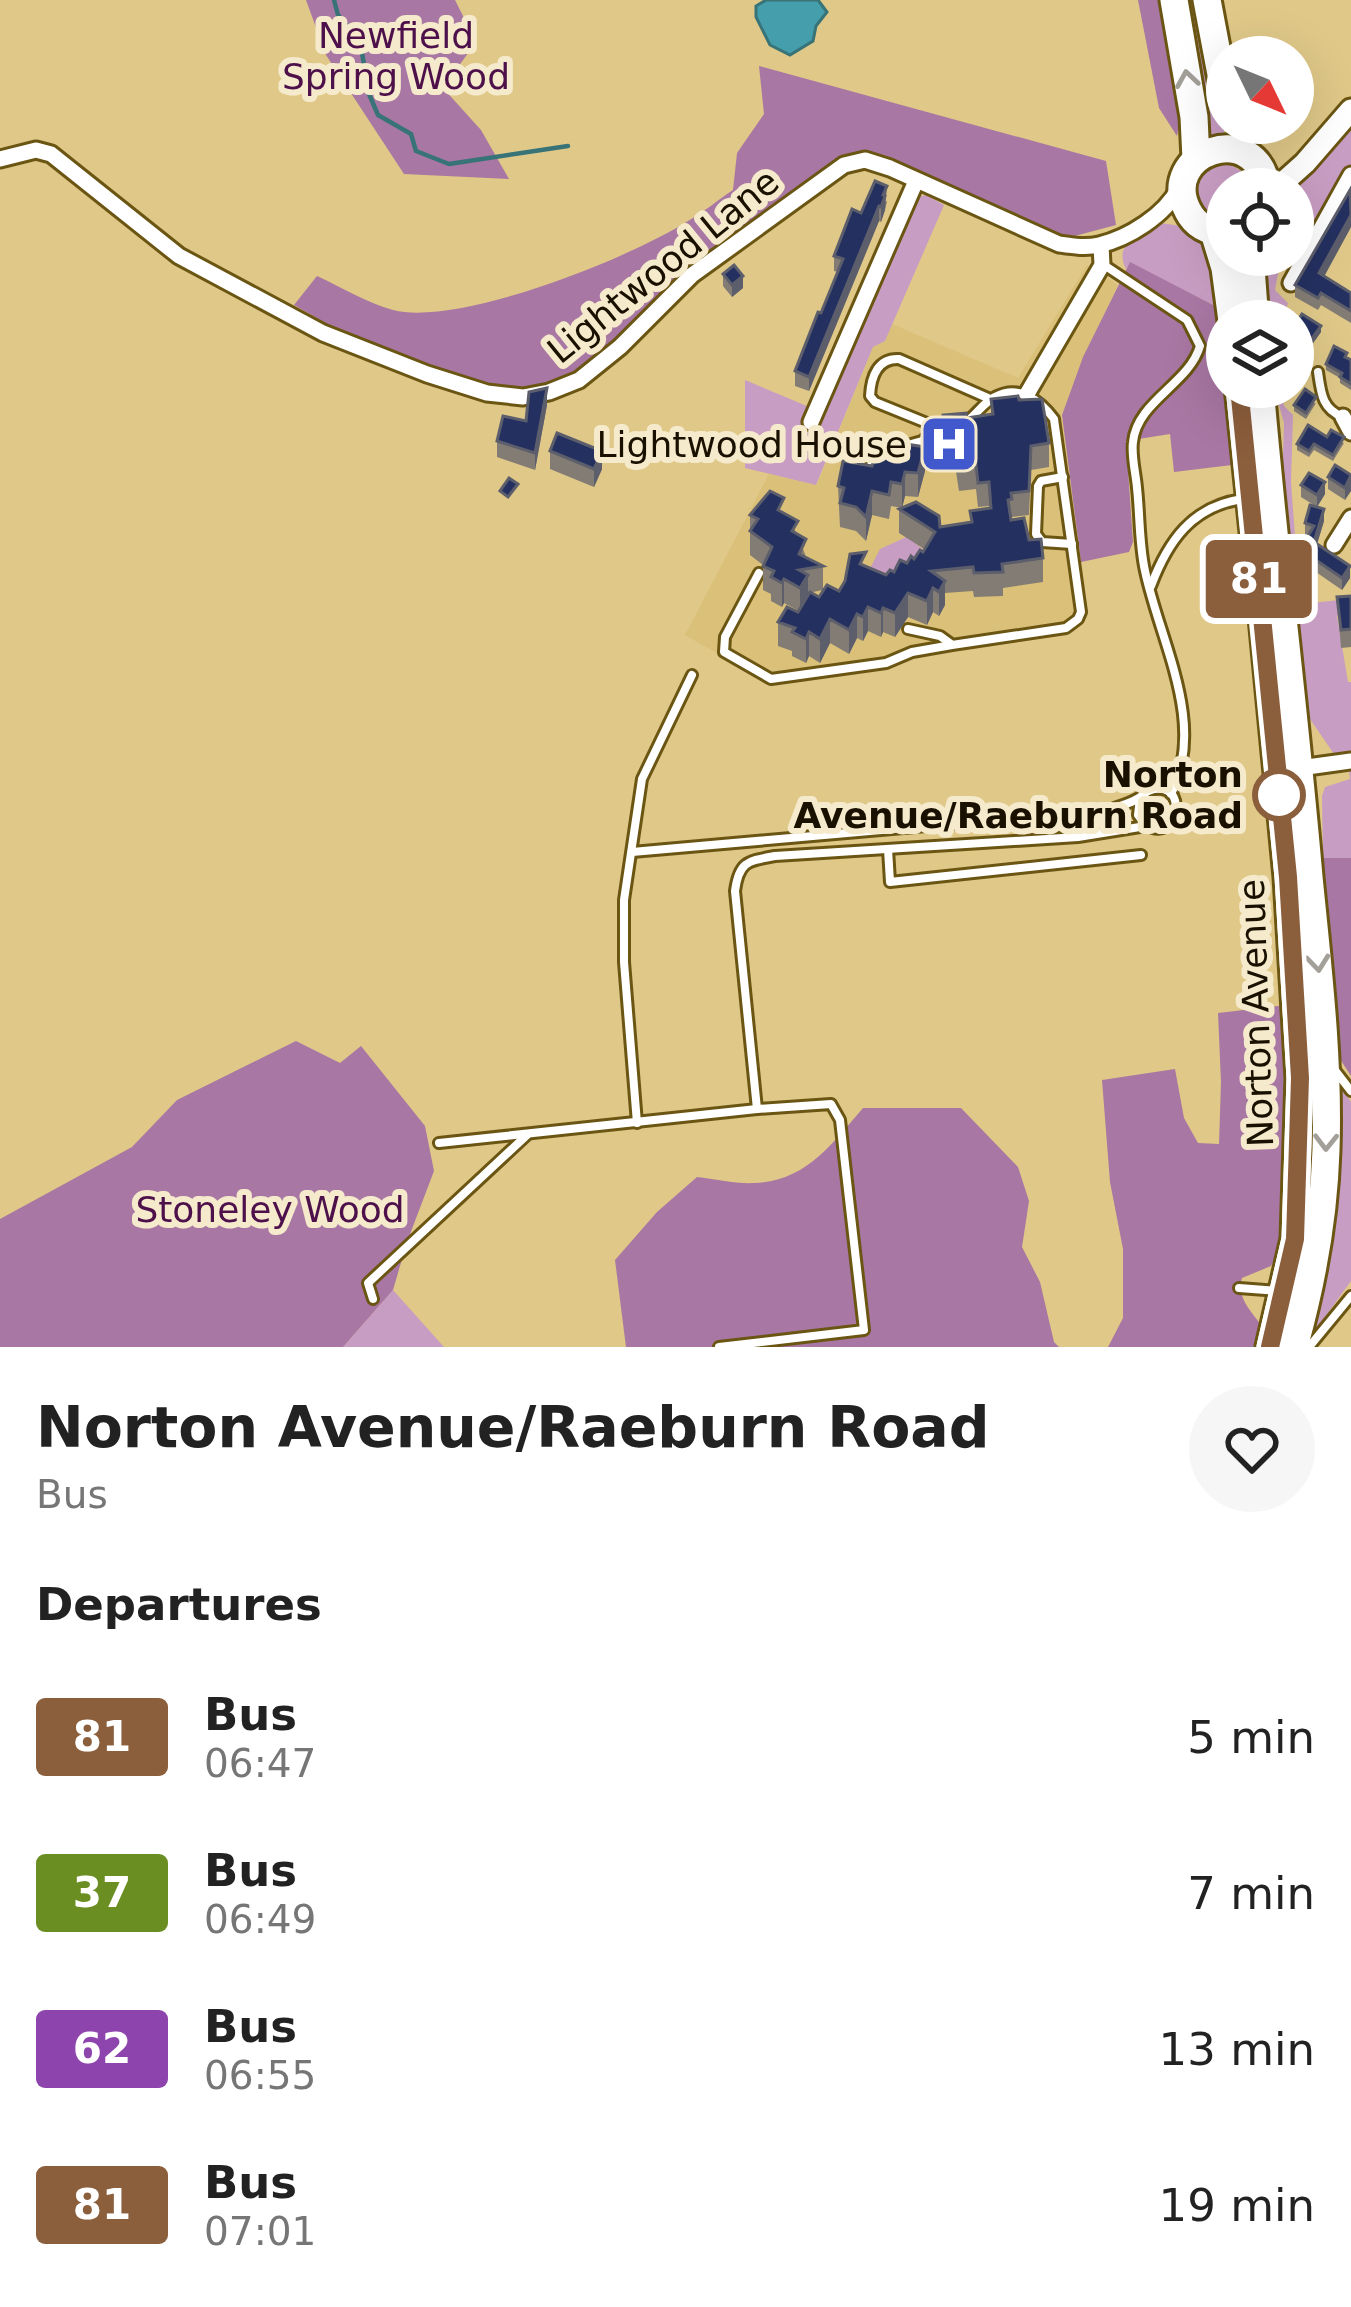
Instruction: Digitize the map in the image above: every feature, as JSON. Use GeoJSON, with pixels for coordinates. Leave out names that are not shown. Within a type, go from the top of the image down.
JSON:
{"type":"FeatureCollection","features":[{"type":"Feature","properties":{"kind":"highway"},"geometry":{"type":"LineString","coordinates":[[1174,0],[1194,117],[1190,169],[1182,193],[1206,222]]}},
{"type":"Feature","properties":{"kind":"highway"},"geometry":{"type":"LineString","coordinates":[[1207,0],[1214,36]]}},
{"type":"Feature","properties":{"kind":"highway"},"geometry":{"type":"LineString","coordinates":[[1242,144],[1259,168]]}},
{"type":"Feature","properties":{"kind":"highway"},"geometry":{"type":"LineString","coordinates":[[1190,169],[1218,148],[1248,155]]}},
{"type":"Feature","properties":{"kind":"highway","name":"Norton Avenue"},"geometry":{"type":"LineString","coordinates":[[1241,408],[1288,877],[1300,1078],[1294,1347]]}},
{"type":"Feature","properties":{"kind":"highway","name":"Norton Avenue"},"geometry":{"type":"LineString","coordinates":[[1262,408],[1300,768],[1327,1151],[1297,1289],[1270,1347]]}},
{"type":"Feature","properties":{"kind":"street"},"geometry":{"type":"LineString","coordinates":[[1298,168],[1351,110]]}},
{"type":"Feature","properties":{"kind":"street","name":"Lightwood Lane"},"geometry":{"type":"LineString","coordinates":[[0,159],[36,150],[51,154],[179,256],[323,333],[487,393],[523,397],[579,380],[620,347],[692,275],[844,165],[865,160],[890,168],[1059,244],[1101,244]]}},
{"type":"Feature","properties":{"kind":"street"},"geometry":{"type":"LineString","coordinates":[[1248,155],[1283,162],[1312,155]]}},
{"type":"Feature","properties":{"kind":"street"},"geometry":{"type":"LineString","coordinates":[[1027,394],[1102,265],[1101,244],[1160,214],[1190,169]]}},
{"type":"Feature","properties":{"kind":"street"},"geometry":{"type":"LineString","coordinates":[[1291,283],[1350,178]]}},
{"type":"Feature","properties":{"kind":"street"},"geometry":{"type":"LineString","coordinates":[[811,422],[916,181]]}},
{"type":"Feature","properties":{"kind":"street"},"geometry":{"type":"LineString","coordinates":[[1160,214],[1206,227]]}},
{"type":"Feature","properties":{"kind":"street"},"geometry":{"type":"LineString","coordinates":[[1334,544],[1351,518]]}},
{"type":"Feature","properties":{"kind":"street"},"geometry":{"type":"LineString","coordinates":[[1300,768],[1351,761]]}},
{"type":"Feature","properties":{"kind":"lane"},"geometry":{"type":"LineString","coordinates":[[1102,265],[1187,320],[1200,346],[1196,360],[1141,419],[1133,441],[1144,570],[1166,638],[1186,751],[1171,795]]}},
{"type":"Feature","properties":{"kind":"lane"},"geometry":{"type":"LineString","coordinates":[[759,573],[725,637],[724,652],[771,679],[886,663],[912,652],[1072,625],[1081,612],[1054,419],[1046,408],[1027,394],[1000,394],[970,420],[944,430],[870,396],[881,362],[899,359],[991,399]]}},
{"type":"Feature","properties":{"kind":"lane"},"geometry":{"type":"LineString","coordinates":[[1318,372],[1326,406],[1347,424]]}},
{"type":"Feature","properties":{"kind":"lane"},"geometry":{"type":"LineString","coordinates":[[868,481],[880,447],[922,441],[937,427]]}},
{"type":"Feature","properties":{"kind":"lane"},"geometry":{"type":"LineString","coordinates":[[1063,477],[1041,481],[1038,486],[1036,533],[1042,542],[1072,544]]}},
{"type":"Feature","properties":{"kind":"lane"},"geometry":{"type":"LineString","coordinates":[[1150,588],[1162,556],[1191,521],[1226,502],[1251,498]]}},
{"type":"Feature","properties":{"kind":"lane"},"geometry":{"type":"LineString","coordinates":[[908,629],[940,636],[952,644]]}},
{"type":"Feature","properties":{"kind":"lane"},"geometry":{"type":"LineString","coordinates":[[637,1123],[624,962],[625,900],[642,779],[692,676]]}},
{"type":"Feature","properties":{"kind":"lane"},"geometry":{"type":"LineString","coordinates":[[632,852],[1109,810],[1157,789],[1171,795],[1177,807],[1172,822],[1157,829],[1146,826],[1078,837],[749,861],[738,873],[736,891],[758,1109]]}},
{"type":"Feature","properties":{"kind":"lane"},"geometry":{"type":"LineString","coordinates":[[1140,798],[1138,815],[1146,826]]}},
{"type":"Feature","properties":{"kind":"lane"},"geometry":{"type":"LineString","coordinates":[[888,849],[890,882],[1141,855]]}},
{"type":"Feature","properties":{"kind":"lane"},"geometry":{"type":"LineString","coordinates":[[1324,1058],[1351,1091]]}},
{"type":"Feature","properties":{"kind":"lane"},"geometry":{"type":"LineString","coordinates":[[439,1143],[831,1104],[841,1120],[864,1330],[719,1347]]}},
{"type":"Feature","properties":{"kind":"lane"},"geometry":{"type":"LineString","coordinates":[[373,1299],[368,1283],[528,1134]]}},
{"type":"Feature","properties":{"kind":"lane"},"geometry":{"type":"LineString","coordinates":[[1239,1288],[1297,1289]]}},
{"type":"Feature","properties":{"kind":"lane"},"geometry":{"type":"LineString","coordinates":[[1309,1347],[1351,1296]]}},
{"type":"Feature","properties":{"kind":"shaded area"},"geometry":{"type":"Polygon","coordinates":[[[1182,0],[1200,0],[1207,36],[1206,144],[1214,144],[1203,146],[1182,0]]]}},
{"type":"Feature","properties":{"kind":"shaded area"},"geometry":{"type":"Polygon","coordinates":[[[1351,120],[1351,170],[1314,232],[1314,168],[1307,168],[1351,120]]]}},
{"type":"Feature","properties":{"kind":"shaded area"},"geometry":{"type":"Polygon","coordinates":[[[1206,173],[1206,212],[1196,195],[1206,173]]]}},
{"type":"Feature","properties":{"kind":"shaded area"},"geometry":{"type":"Polygon","coordinates":[[[926,195],[944,205],[885,341],[873,347],[816,485],[745,468],[745,380],[814,409],[914,198],[926,195]]]}},
{"type":"Feature","properties":{"kind":"shaded area"},"geometry":{"type":"Polygon","coordinates":[[[1159,223],[1204,238],[1206,276],[1217,276],[1219,300],[1206,301],[1130,263],[1126,269],[1125,246],[1159,223]]]}},
{"type":"Feature","properties":{"kind":"shaded area","name":"Lightwood House"},"geometry":{"type":"Polygon","coordinates":[[[1087,265],[1118,285],[1083,357],[1062,415],[1087,609],[1081,622],[1069,631],[913,654],[899,665],[768,682],[685,635],[769,474],[817,485],[873,347],[885,341],[892,324],[1018,378],[1087,265]]]}},
{"type":"Feature","properties":{"kind":"shaded area"},"geometry":{"type":"Polygon","coordinates":[[[1261,276],[1278,276],[1275,290],[1285,300],[1262,300],[1261,276]]]}},
{"type":"Feature","properties":{"kind":"shaded area"},"geometry":{"type":"Polygon","coordinates":[[[1280,408],[1293,415],[1291,482],[1300,604],[1351,599],[1337,616],[1351,682],[1351,752],[1334,754],[1310,719],[1282,489],[1284,423],[1280,408]]]}},
{"type":"Feature","properties":{"kind":"shaded area"},"geometry":{"type":"Polygon","coordinates":[[[915,533],[916,544],[934,558],[861,586],[880,549],[915,533]]]}},
{"type":"Feature","properties":{"kind":"shaded area"},"geometry":{"type":"Polygon","coordinates":[[[1351,770],[1351,858],[1323,858],[1322,796],[1325,787],[1350,779],[1351,770]]]}},
{"type":"Feature","properties":{"kind":"shaded area"},"geometry":{"type":"Polygon","coordinates":[[[1335,1078],[1351,1102],[1351,1281],[1312,1335],[1307,1330],[1335,1078]]]}},
{"type":"Feature","properties":{"kind":"shaded area"},"geometry":{"type":"Polygon","coordinates":[[[393,1290],[444,1347],[343,1347],[393,1290]]]}},
{"type":"Feature","properties":{"kind":"green space","name":"Newfield Spring Wood"},"geometry":{"type":"Polygon","coordinates":[[[306,0],[455,0],[476,42],[443,88],[481,130],[509,179],[404,174],[326,55],[306,0]]]}},
{"type":"Feature","properties":{"kind":"green space"},"geometry":{"type":"Polygon","coordinates":[[[1138,0],[1164,0],[1182,111],[1177,136],[1159,108],[1138,0]]]}},
{"type":"Feature","properties":{"kind":"green space"},"geometry":{"type":"Polygon","coordinates":[[[759,66],[1106,161],[1116,225],[1071,237],[1041,231],[887,158],[858,152],[837,160],[697,265],[592,365],[560,385],[488,388],[364,345],[294,305],[317,276],[393,310],[422,313],[459,308],[544,286],[661,236],[733,190],[737,153],[764,114],[759,66]]]}},
{"type":"Feature","properties":{"kind":"green space"},"geometry":{"type":"Polygon","coordinates":[[[1130,262],[1206,301],[1206,408],[1227,408],[1232,465],[1174,472],[1170,434],[1126,441],[1133,542],[1129,552],[1081,562],[1062,415],[1083,357],[1130,262]]]}},
{"type":"Feature","properties":{"kind":"green space"},"geometry":{"type":"Polygon","coordinates":[[[1323,858],[1351,858],[1351,1076],[1340,1059],[1323,858]]]}},
{"type":"Feature","properties":{"kind":"green space"},"geometry":{"type":"Polygon","coordinates":[[[1286,1005],[1290,1149],[1280,1250],[1271,1266],[1242,1278],[1241,1285],[1246,1304],[1262,1326],[1255,1347],[1108,1347],[1123,1318],[1123,1249],[1110,1182],[1102,1080],[1175,1069],[1184,1118],[1198,1143],[1219,1144],[1218,1013],[1286,1005]]]}},
{"type":"Feature","properties":{"kind":"green space","name":"Stoneley Wood"},"geometry":{"type":"Polygon","coordinates":[[[296,1041],[340,1063],[361,1046],[425,1126],[434,1171],[393,1290],[343,1347],[0,1347],[0,1219],[132,1147],[177,1100],[296,1041]]]}},
{"type":"Feature","properties":{"kind":"green space"},"geometry":{"type":"Polygon","coordinates":[[[863,1108],[961,1108],[1018,1167],[1029,1201],[1022,1247],[1040,1282],[1059,1347],[626,1347],[615,1260],[657,1212],[697,1177],[755,1183],[789,1176],[816,1158],[863,1108]]]}},
{"type":"Feature","properties":{"kind":"water"},"geometry":{"type":"Polygon","coordinates":[[[766,0],[818,0],[827,12],[816,26],[813,41],[790,55],[770,45],[756,17],[756,6],[766,0]]]}},
{"type":"Feature","properties":{"kind":"building"},"geometry":{"type":"Polygon","coordinates":[[[875,181],[887,186],[885,196],[809,377],[795,371],[843,259],[834,256],[852,209],[861,213],[875,181]]]}},
{"type":"Feature","properties":{"kind":"building"},"geometry":{"type":"Polygon","coordinates":[[[1350,190],[1351,215],[1319,273],[1351,293],[1351,311],[1321,293],[1318,298],[1295,285],[1300,276],[1314,276],[1314,252],[1350,190]]]}},
{"type":"Feature","properties":{"kind":"building"},"geometry":{"type":"Polygon","coordinates":[[[734,265],[743,276],[732,285],[723,274],[734,265]]]}},
{"type":"Feature","properties":{"kind":"building"},"geometry":{"type":"Polygon","coordinates":[[[1334,346],[1351,360],[1351,384],[1326,364],[1334,346]]]}},
{"type":"Feature","properties":{"kind":"building"},"geometry":{"type":"Polygon","coordinates":[[[547,388],[535,453],[497,441],[503,416],[526,421],[529,392],[547,388]]]}},
{"type":"Feature","properties":{"kind":"building"},"geometry":{"type":"Polygon","coordinates":[[[1018,396],[1019,400],[1042,399],[1049,443],[1031,446],[1029,491],[1011,493],[1011,520],[1024,518],[1029,540],[1041,539],[1043,558],[1002,564],[1003,572],[974,573],[973,567],[931,571],[945,581],[939,592],[933,588],[927,601],[908,593],[895,613],[868,607],[863,617],[857,614],[849,630],[830,619],[820,639],[809,632],[806,639],[792,632],[795,628],[778,622],[787,607],[798,612],[810,592],[819,597],[827,585],[839,591],[850,554],[866,552],[860,564],[886,575],[894,572],[900,560],[907,563],[923,552],[935,532],[899,509],[916,502],[939,516],[940,527],[972,522],[970,511],[991,508],[989,482],[978,483],[976,465],[959,467],[954,435],[945,435],[943,415],[993,414],[991,399],[1018,396]]]}},
{"type":"Feature","properties":{"kind":"building"},"geometry":{"type":"Polygon","coordinates":[[[1308,425],[1327,437],[1331,430],[1344,437],[1333,455],[1314,444],[1309,451],[1297,444],[1308,425]]]}},
{"type":"Feature","properties":{"kind":"building"},"geometry":{"type":"Polygon","coordinates":[[[557,433],[602,451],[594,469],[550,451],[557,433]]]}},
{"type":"Feature","properties":{"kind":"building"},"geometry":{"type":"Polygon","coordinates":[[[895,437],[925,447],[918,473],[905,472],[902,484],[891,482],[889,495],[872,491],[866,517],[856,507],[840,503],[843,461],[872,466],[880,441],[893,444],[895,437]]]}},
{"type":"Feature","properties":{"kind":"building"},"geometry":{"type":"Polygon","coordinates":[[[1335,465],[1351,475],[1345,488],[1328,477],[1335,465]]]}},
{"type":"Feature","properties":{"kind":"building"},"geometry":{"type":"Polygon","coordinates":[[[1309,473],[1325,482],[1317,495],[1301,485],[1309,473]]]}},
{"type":"Feature","properties":{"kind":"building"},"geometry":{"type":"Polygon","coordinates":[[[509,478],[518,484],[508,497],[500,491],[509,478]]]}},
{"type":"Feature","properties":{"kind":"building"},"geometry":{"type":"Polygon","coordinates":[[[770,491],[784,498],[778,510],[798,521],[792,531],[806,539],[799,554],[823,566],[799,570],[808,575],[800,588],[771,577],[774,571],[763,566],[772,547],[750,531],[758,519],[750,515],[770,491]]]}},
{"type":"Feature","properties":{"kind":"building"},"geometry":{"type":"Polygon","coordinates":[[[1310,505],[1324,509],[1314,542],[1350,566],[1342,578],[1300,549],[1314,526],[1305,523],[1310,505]]]}},
{"type":"Feature","properties":{"kind":"building"},"geometry":{"type":"Polygon","coordinates":[[[1351,596],[1351,629],[1341,630],[1337,597],[1351,596]]]}},
{"type":"Feature","properties":{"kind":"waterway"},"geometry":{"type":"LineString","coordinates":[[334,0],[338,15],[360,41],[369,94],[378,115],[411,134],[416,151],[449,164],[568,146]]}},
{"type":"Feature","properties":{"kind":"bus line","name":"81"},"geometry":{"type":"LineString","coordinates":[[1241,408],[1288,877],[1300,1078],[1295,1239],[1270,1347]]}},
{"type":"Feature","properties":{"kind":"place","name":"Lightwood House"},"geometry":{"type":"Point","coordinates":[949,444]}},
{"type":"Feature","properties":{"kind":"place","name":"Norton Avenue/Raeburn Road"},"geometry":{"type":"Point","coordinates":[1279,795]}}]}
